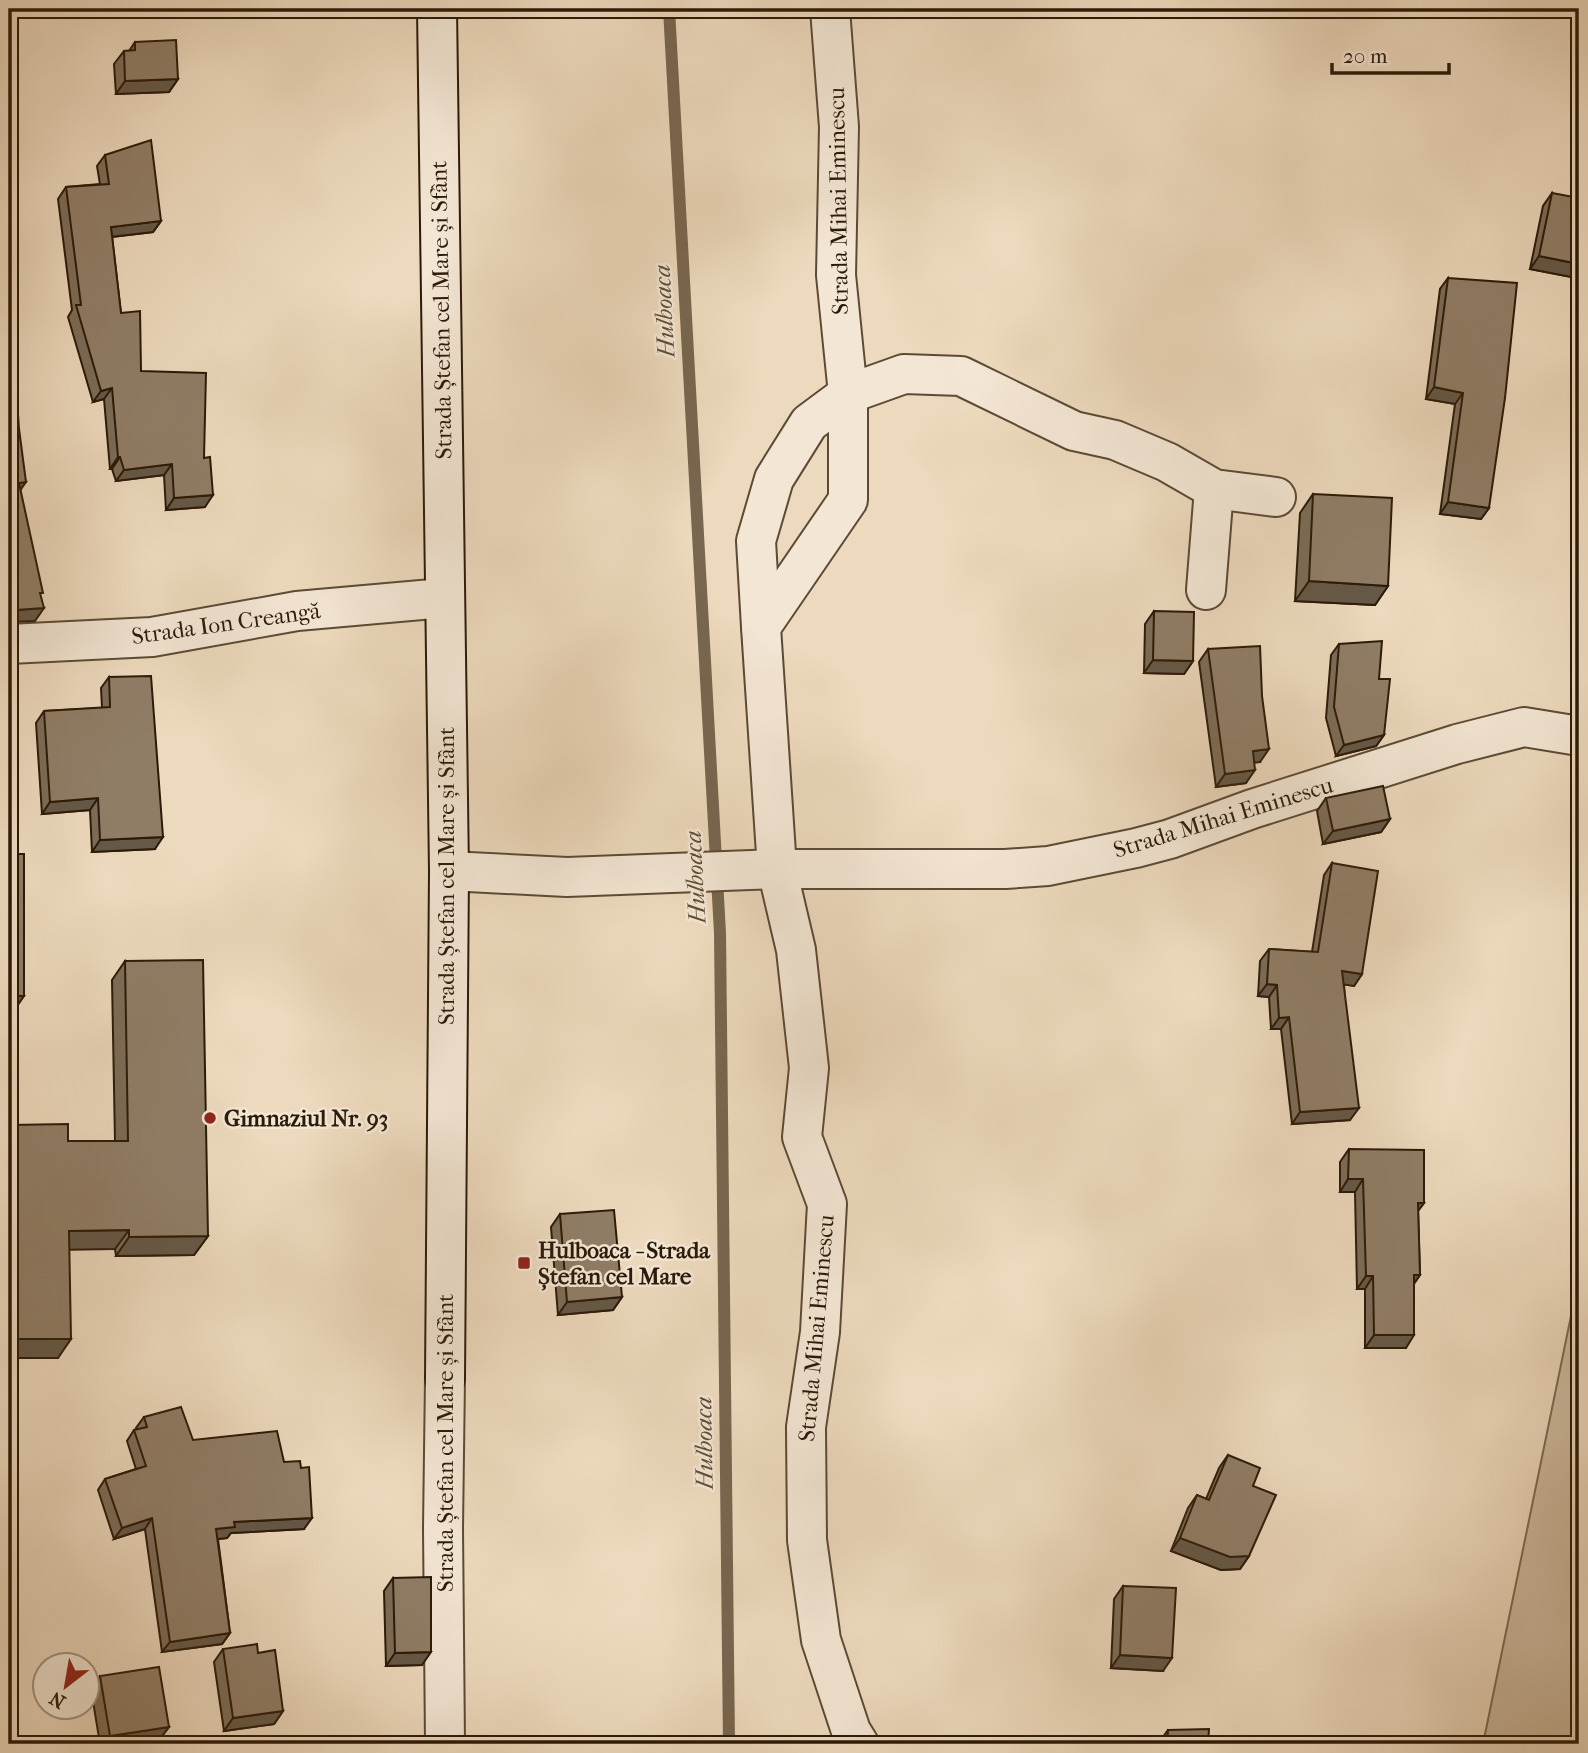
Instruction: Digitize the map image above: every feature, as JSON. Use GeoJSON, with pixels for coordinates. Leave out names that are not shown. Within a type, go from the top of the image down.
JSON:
{"type":"FeatureCollection","features":[{"type":"Feature","properties":{"kind":"street","name":"Strada Ștefan cel Mare și Sfânt"},"geometry":{"type":"LineString","coordinates":[[438,9],[449,871],[443,1528],[445,1744]]}},
{"type":"Feature","properties":{"kind":"street","name":"Strada Mihai Eminescu"},"geometry":{"type":"LineString","coordinates":[[761,626],[848,500],[848,394],[836,275],[839,127],[830,9]]}},
{"type":"Feature","properties":{"kind":"street","name":"Strada Mihai Eminescu"},"geometry":{"type":"LineString","coordinates":[[859,1744],[851,1731],[821,1640],[807,1540],[806,1427],[820,1332],[827,1203],[802,1137],[809,1068],[796,950],[761,870],[761,626],[757,541],[774,479],[808,423],[848,394],[904,374],[961,376],[1074,431],[1115,440],[1167,463],[1214,489],[1276,497]]}},
{"type":"Feature","properties":{"kind":"street"},"geometry":{"type":"LineString","coordinates":[[1206,590],[1214,489]]}},
{"type":"Feature","properties":{"kind":"street","name":"Strada Ion Creangă"},"geometry":{"type":"LineString","coordinates":[[9,644],[152,637],[297,611],[444,598]]}},
{"type":"Feature","properties":{"kind":"street","name":"Strada Mihai Eminescu"},"geometry":{"type":"LineString","coordinates":[[449,871],[567,877],[761,870],[1006,869],[1048,866],[1170,839],[1316,788],[1457,744],[1524,727],[1579,736]]}},
{"type":"Feature","properties":{"kind":"shaded area"},"geometry":{"type":"Polygon","coordinates":[[[1579,1277],[1579,1744],[1483,1744],[1579,1277]]]}},
{"type":"Feature","properties":{"kind":"building"},"geometry":{"type":"Polygon","coordinates":[[[176,40],[178,79],[125,81],[124,51],[135,50],[135,42],[176,40]]]}},
{"type":"Feature","properties":{"kind":"building"},"geometry":{"type":"Polygon","coordinates":[[[151,140],[161,221],[111,227],[121,313],[140,311],[141,371],[206,373],[204,458],[210,457],[213,495],[174,498],[172,464],[124,470],[118,457],[112,388],[101,391],[76,305],[81,305],[66,187],[109,184],[105,155],[151,140]]]}},
{"type":"Feature","properties":{"kind":"building"},"geometry":{"type":"Polygon","coordinates":[[[1552,193],[1579,198],[1579,264],[1539,256],[1552,193]]]}},
{"type":"Feature","properties":{"kind":"building"},"geometry":{"type":"Polygon","coordinates":[[[1448,278],[1517,283],[1505,398],[1489,508],[1448,502],[1463,393],[1434,387],[1448,278]]]}},
{"type":"Feature","properties":{"kind":"building"},"geometry":{"type":"Polygon","coordinates":[[[9,356],[14,356],[26,482],[19,483],[44,608],[9,612],[9,356]]]}},
{"type":"Feature","properties":{"kind":"building"},"geometry":{"type":"Polygon","coordinates":[[[1313,494],[1392,498],[1388,586],[1309,581],[1313,494]]]}},
{"type":"Feature","properties":{"kind":"building"},"geometry":{"type":"Polygon","coordinates":[[[1154,611],[1194,612],[1193,661],[1153,660],[1154,611]]]}},
{"type":"Feature","properties":{"kind":"building"},"geometry":{"type":"Polygon","coordinates":[[[1382,641],[1379,679],[1390,679],[1384,735],[1344,745],[1334,707],[1339,644],[1382,641]]]}},
{"type":"Feature","properties":{"kind":"building"},"geometry":{"type":"Polygon","coordinates":[[[1260,646],[1262,696],[1269,749],[1253,751],[1255,770],[1225,774],[1208,649],[1260,646]]]}},
{"type":"Feature","properties":{"kind":"building"},"geometry":{"type":"Polygon","coordinates":[[[151,676],[163,837],[100,840],[98,798],[50,802],[44,711],[110,707],[109,677],[151,676]]]}},
{"type":"Feature","properties":{"kind":"building"},"geometry":{"type":"Polygon","coordinates":[[[1383,786],[1390,819],[1333,831],[1326,798],[1383,786]]]}},
{"type":"Feature","properties":{"kind":"building"},"geometry":{"type":"Polygon","coordinates":[[[9,854],[24,854],[24,996],[9,996],[9,854]]]}},
{"type":"Feature","properties":{"kind":"building"},"geometry":{"type":"Polygon","coordinates":[[[1332,863],[1378,871],[1362,974],[1342,971],[1359,1108],[1300,1112],[1289,1017],[1279,1018],[1277,985],[1267,984],[1269,949],[1318,952],[1332,863]]]}},
{"type":"Feature","properties":{"kind":"building"},"geometry":{"type":"Polygon","coordinates":[[[203,960],[208,1236],[129,1237],[129,1230],[69,1231],[71,1339],[14,1339],[10,1125],[68,1124],[68,1141],[128,1141],[125,961],[203,960]]]}},
{"type":"Feature","properties":{"kind":"building"},"geometry":{"type":"Polygon","coordinates":[[[1349,1149],[1424,1150],[1424,1203],[1418,1203],[1420,1275],[1414,1275],[1414,1335],[1374,1335],[1373,1276],[1366,1276],[1363,1179],[1348,1179],[1349,1149]]]}},
{"type":"Feature","properties":{"kind":"building"},"geometry":{"type":"Polygon","coordinates":[[[614,1210],[622,1297],[567,1302],[560,1214],[614,1210]]]}},
{"type":"Feature","properties":{"kind":"building"},"geometry":{"type":"Polygon","coordinates":[[[181,1407],[193,1440],[277,1431],[284,1462],[300,1461],[301,1468],[309,1467],[312,1518],[234,1522],[235,1527],[216,1529],[230,1633],[170,1642],[152,1518],[122,1528],[105,1479],[146,1466],[134,1430],[147,1427],[144,1417],[181,1407]]]}},
{"type":"Feature","properties":{"kind":"building"},"geometry":{"type":"Polygon","coordinates":[[[1228,1455],[1260,1468],[1253,1486],[1276,1495],[1249,1556],[1230,1557],[1180,1538],[1197,1495],[1209,1500],[1228,1455]]]}},
{"type":"Feature","properties":{"kind":"building"},"geometry":{"type":"Polygon","coordinates":[[[431,1577],[431,1652],[395,1653],[393,1578],[431,1577]]]}},
{"type":"Feature","properties":{"kind":"building"},"geometry":{"type":"Polygon","coordinates":[[[1123,1586],[1176,1588],[1172,1658],[1120,1655],[1123,1586]]]}},
{"type":"Feature","properties":{"kind":"building"},"geometry":{"type":"Polygon","coordinates":[[[257,1644],[258,1653],[275,1650],[283,1711],[233,1718],[223,1649],[257,1644]]]}},
{"type":"Feature","properties":{"kind":"building"},"geometry":{"type":"Polygon","coordinates":[[[159,1667],[169,1727],[110,1736],[102,1676],[159,1667]]]}},
{"type":"Feature","properties":{"kind":"building"},"geometry":{"type":"Polygon","coordinates":[[[1209,1729],[1208,1744],[1167,1744],[1168,1730],[1209,1729]]]}},
{"type":"Feature","properties":{"kind":"waterway","name":"Hulboaca"},"geometry":{"type":"LineString","coordinates":[[669,9],[720,933],[729,1744]]}},
{"type":"Feature","properties":{"kind":"place","name":"Gimnaziul Nr. 93"},"geometry":{"type":"Point","coordinates":[210,1118]}},
{"type":"Feature","properties":{"kind":"place","name":"Hulboaca - Strada Ștefan cel Mare"},"geometry":{"type":"Point","coordinates":[524,1263]}}]}
